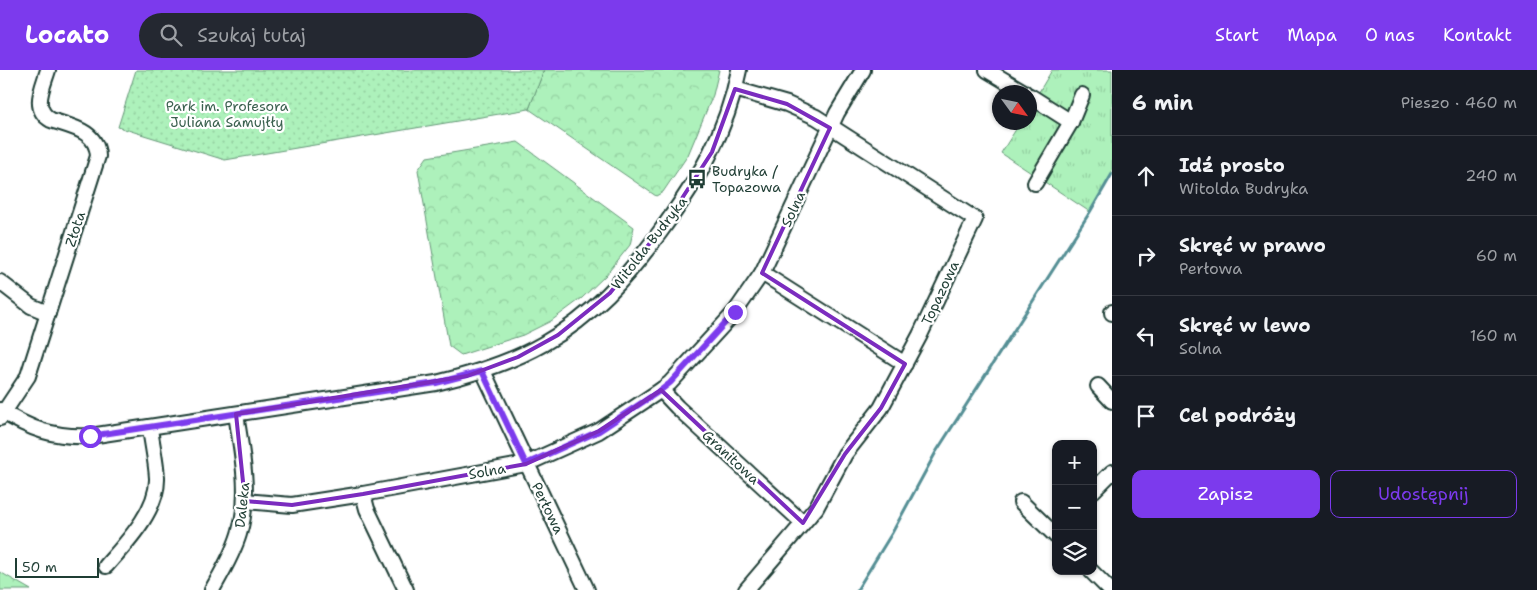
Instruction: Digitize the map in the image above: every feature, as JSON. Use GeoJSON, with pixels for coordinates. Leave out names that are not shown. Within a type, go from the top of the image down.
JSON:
{"type":"FeatureCollection","features":[{"type":"Feature","properties":{"kind":"street","name":"Złota"},"geometry":{"type":"LineString","coordinates":[[1,414],[28,376],[98,156],[96,144],[85,132],[45,117],[39,102],[48,70]]}},
{"type":"Feature","properties":{"kind":"street","name":"Witolda Budryka"},"geometry":{"type":"LineString","coordinates":[[1,414],[38,430],[71,436],[90,436],[436,383],[482,371],[526,353],[558,335],[594,307],[625,278],[697,179],[712,152],[723,127],[739,70]]}},
{"type":"Feature","properties":{"kind":"street","name":"Solna"},"geometry":{"type":"LineString","coordinates":[[245,501],[292,505],[526,464],[599,431],[661,390],[670,383],[735,312],[762,274],[837,113],[863,70]]}},
{"type":"Feature","properties":{"kind":"street"},"geometry":{"type":"LineString","coordinates":[[987,70],[1012,85]]}},
{"type":"Feature","properties":{"kind":"street","name":"Topazowa"},"geometry":{"type":"LineString","coordinates":[[735,88],[787,104],[816,117],[830,128],[975,219],[905,364],[881,408],[845,454],[816,508],[746,590]]}},
{"type":"Feature","properties":{"kind":"street"},"geometry":{"type":"LineString","coordinates":[[1035,183],[1071,122],[1082,95]]}},
{"type":"Feature","properties":{"kind":"street"},"geometry":{"type":"LineString","coordinates":[[1037,100],[1071,122]]}},
{"type":"Feature","properties":{"kind":"street"},"geometry":{"type":"LineString","coordinates":[[762,274],[905,364]]}},
{"type":"Feature","properties":{"kind":"street"},"geometry":{"type":"LineString","coordinates":[[0,282],[31,306],[48,313]]}},
{"type":"Feature","properties":{"kind":"street","name":"Perłowa"},"geometry":{"type":"LineString","coordinates":[[482,371],[587,590]]}},
{"type":"Feature","properties":{"kind":"street"},"geometry":{"type":"LineString","coordinates":[[1098,386],[1112,401]]}},
{"type":"Feature","properties":{"kind":"street","name":"Granitowa"},"geometry":{"type":"LineString","coordinates":[[661,390],[803,523]]}},
{"type":"Feature","properties":{"kind":"street","name":"Daleka"},"geometry":{"type":"LineString","coordinates":[[212,590],[230,558],[239,534],[245,501],[245,471],[236,414]]}},
{"type":"Feature","properties":{"kind":"street"},"geometry":{"type":"LineString","coordinates":[[106,566],[130,539],[155,495],[157,479],[150,428]]}},
{"type":"Feature","properties":{"kind":"street"},"geometry":{"type":"LineString","coordinates":[[1097,487],[1112,472]]}},
{"type":"Feature","properties":{"kind":"street"},"geometry":{"type":"LineString","coordinates":[[363,494],[369,515],[406,590]]}},
{"type":"Feature","properties":{"kind":"street"},"geometry":{"type":"LineString","coordinates":[[1021,502],[1052,530]]}},
{"type":"Feature","properties":{"kind":"street"},"geometry":{"type":"LineString","coordinates":[[1095,575],[1110,590]]}},
{"type":"Feature","properties":{"kind":"highlighted area"},"geometry":{"type":"Polygon","coordinates":[[[735,89],[787,104],[830,128],[762,273],[905,364],[881,408],[845,454],[803,523],[661,390],[599,431],[526,464],[292,505],[245,501],[236,414],[467,376],[518,357],[558,335],[610,293],[666,223],[712,152],[735,89]]]}},
{"type":"Feature","properties":{"kind":"green space","name":"Park im. Profesora Juliana Samujłły"},"geometry":{"type":"Polygon","coordinates":[[[136,70],[544,70],[529,109],[225,160],[118,127],[136,70]]]}},
{"type":"Feature","properties":{"kind":"green space"},"geometry":{"type":"Polygon","coordinates":[[[544,70],[719,70],[713,95],[688,155],[663,192],[656,196],[529,109],[544,70]]]}},
{"type":"Feature","properties":{"kind":"green space"},"geometry":{"type":"Polygon","coordinates":[[[1052,70],[1112,70],[1112,174],[1090,212],[1001,153],[1016,130],[1037,130],[1037,95],[1052,70]]]}},
{"type":"Feature","properties":{"kind":"green space"},"geometry":{"type":"Polygon","coordinates":[[[518,142],[634,227],[630,245],[606,275],[582,298],[551,321],[523,335],[461,355],[449,346],[418,170],[427,157],[518,142]]]}},
{"type":"Feature","properties":{"kind":"green space"},"geometry":{"type":"Polygon","coordinates":[[[0,572],[31,590],[0,590],[0,572]]]}},
{"type":"Feature","properties":{"kind":"waterway"},"geometry":{"type":"LineString","coordinates":[[857,590],[892,533],[936,452],[1090,212],[1112,174]]}},
{"type":"Feature","properties":{"kind":"place","name":"Budryka / Topazowa"},"geometry":{"type":"Point","coordinates":[697,179]}},
{"type":"Feature","properties":{"kind":"route"},"geometry":{"type":"LineString","coordinates":[[90,436],[296,406],[436,383],[482,371],[526,464],[599,431],[661,390],[670,383],[735,312]]}}]}
